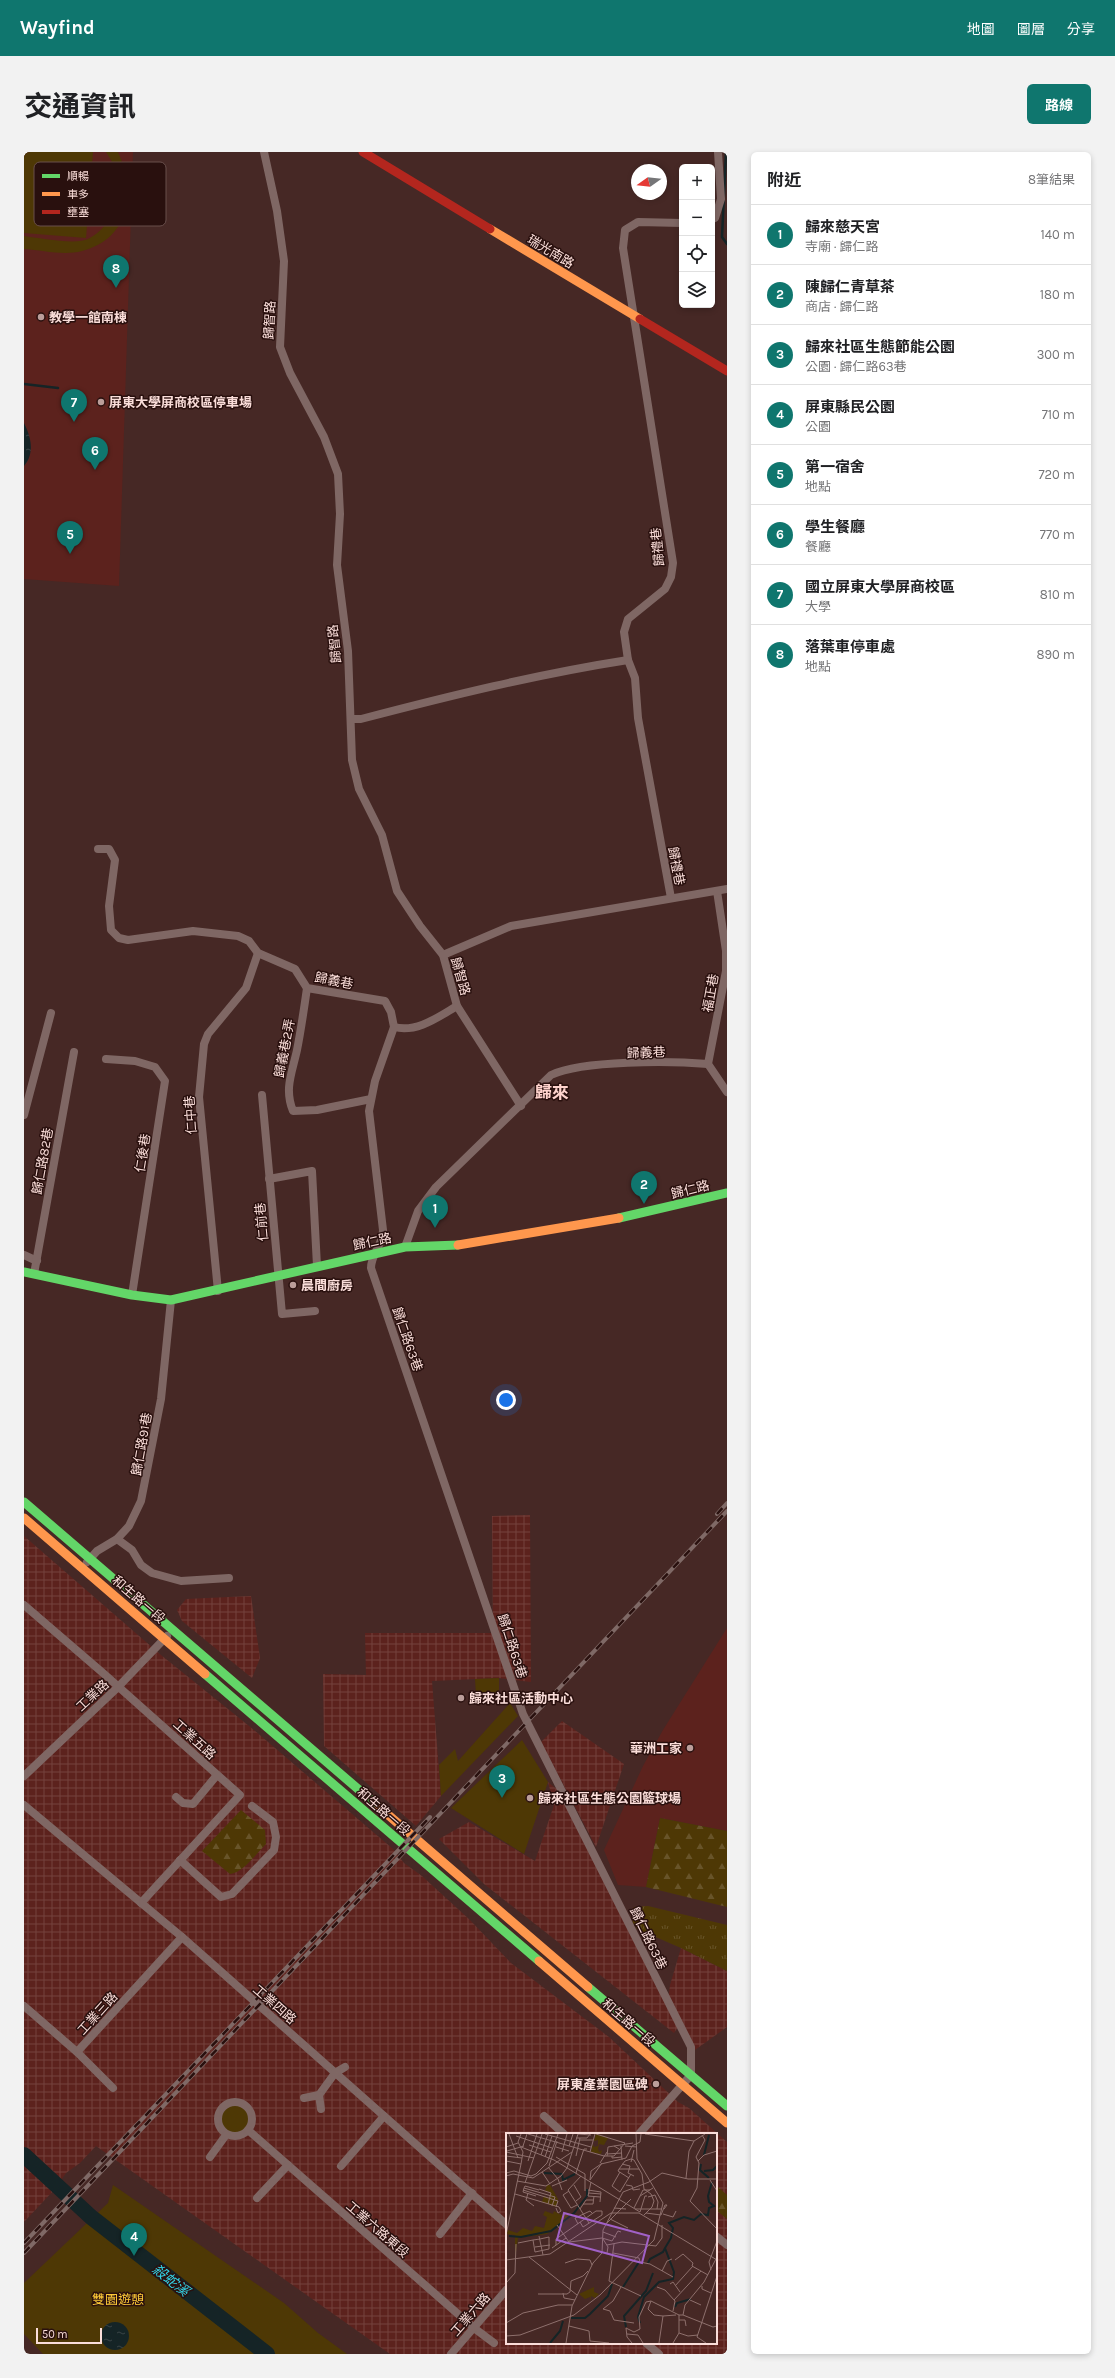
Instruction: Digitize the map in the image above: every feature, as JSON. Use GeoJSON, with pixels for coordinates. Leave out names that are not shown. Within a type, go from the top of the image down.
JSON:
{"type":"FeatureCollection","features":[{"type":"Feature","properties":{"kind":"main road","name":"瑞光南路"},"geometry":{"type":"LineString","coordinates":[[363,152],[727,371]]}},
{"type":"Feature","properties":{"kind":"main road","name":"歸仁路"},"geometry":{"type":"LineString","coordinates":[[24,1272],[132,1295],[171,1300],[218,1291],[317,1266],[405,1247],[470,1245],[616,1219],[727,1193]]}},
{"type":"Feature","properties":{"kind":"main road","name":"和生路一段"},"geometry":{"type":"LineString","coordinates":[[24,1502],[727,2106]]}},
{"type":"Feature","properties":{"kind":"main road","name":"和生路一段"},"geometry":{"type":"LineString","coordinates":[[24,1518],[727,2123]]}},
{"type":"Feature","properties":{"kind":"street","name":"歸智路"},"geometry":{"type":"LineString","coordinates":[[264,152],[277,211],[284,260],[280,347],[290,373],[324,437],[338,474],[340,514],[338,565],[348,651],[352,760],[358,782],[382,835],[397,891],[420,926],[443,955],[457,1006],[521,1106]]}},
{"type":"Feature","properties":{"kind":"street"},"geometry":{"type":"LineString","coordinates":[[715,218],[721,199],[718,152]]}},
{"type":"Feature","properties":{"kind":"street","name":"歸禮巷"},"geometry":{"type":"LineString","coordinates":[[671,898],[638,718],[635,678],[628,660],[624,632],[625,624],[628,619],[665,590],[671,577],[673,563],[623,248],[626,230],[638,222],[679,223]]}},
{"type":"Feature","properties":{"kind":"street"},"geometry":{"type":"LineString","coordinates":[[351,719],[361,719],[481,688],[559,671],[628,660]]}},
{"type":"Feature","properties":{"kind":"street","name":"歸義巷"},"geometry":{"type":"LineString","coordinates":[[98,850],[109,848],[115,860],[109,906],[111,930],[120,938],[128,940],[193,931],[238,936],[249,941],[258,953],[295,969],[307,988],[385,1001],[391,1012],[394,1027]]}},
{"type":"Feature","properties":{"kind":"street","name":"歸禮巷"},"geometry":{"type":"LineString","coordinates":[[443,955],[511,926],[717,891],[727,888]]}},
{"type":"Feature","properties":{"kind":"street","name":"福正巷"},"geometry":{"type":"LineString","coordinates":[[708,1064],[726,970],[726,951],[717,891]]}},
{"type":"Feature","properties":{"kind":"street","name":"仁中巷"},"geometry":{"type":"LineString","coordinates":[[218,1291],[200,1097],[204,1044],[208,1034],[246,988],[258,953]]}},
{"type":"Feature","properties":{"kind":"street","name":"歸義巷2弄"},"geometry":{"type":"LineString","coordinates":[[307,988],[296,1052],[289,1079],[289,1100],[293,1111],[317,1110],[371,1099]]}},
{"type":"Feature","properties":{"kind":"street"},"geometry":{"type":"LineString","coordinates":[[375,1253],[383,1238],[383,1230],[369,1111],[375,1080],[394,1027],[405,1030],[414,1029],[457,1006]]}},
{"type":"Feature","properties":{"kind":"street"},"geometry":{"type":"LineString","coordinates":[[24,1115],[51,1013]]}},
{"type":"Feature","properties":{"kind":"street","name":"歸仁路82巷"},"geometry":{"type":"LineString","coordinates":[[34,1274],[74,1052]]}},
{"type":"Feature","properties":{"kind":"street","name":"仁後巷"},"geometry":{"type":"LineString","coordinates":[[106,1059],[135,1062],[155,1067],[165,1081],[132,1295]]}},
{"type":"Feature","properties":{"kind":"street","name":"歸義巷"},"geometry":{"type":"LineString","coordinates":[[405,1247],[418,1211],[436,1187],[521,1106],[551,1075],[564,1069],[680,1062],[708,1064]]}},
{"type":"Feature","properties":{"kind":"street"},"geometry":{"type":"LineString","coordinates":[[708,1064],[727,1092]]}},
{"type":"Feature","properties":{"kind":"street","name":"仁前巷"},"geometry":{"type":"LineString","coordinates":[[262,1095],[282,1314],[315,1311]]}},
{"type":"Feature","properties":{"kind":"street"},"geometry":{"type":"LineString","coordinates":[[269,1179],[312,1171],[317,1266]]}},
{"type":"Feature","properties":{"kind":"street","name":"歸仁路63巷"},"geometry":{"type":"LineString","coordinates":[[375,1253],[371,1262],[373,1275],[520,1704],[691,2047],[691,2074]]}},
{"type":"Feature","properties":{"kind":"street"},"geometry":{"type":"LineString","coordinates":[[24,1255],[37,1261]]}},
{"type":"Feature","properties":{"kind":"street","name":"歸仁路91巷"},"geometry":{"type":"LineString","coordinates":[[82,1567],[97,1551],[117,1539],[137,1512],[146,1483],[161,1399],[171,1300]]}},
{"type":"Feature","properties":{"kind":"street"},"geometry":{"type":"LineString","coordinates":[[117,1539],[132,1550],[141,1565],[152,1573],[181,1580],[229,1578]]}},
{"type":"Feature","properties":{"kind":"street","name":"工業五路"},"geometry":{"type":"LineString","coordinates":[[24,1605],[240,1795],[141,1903]]}},
{"type":"Feature","properties":{"kind":"street","name":"工業路"},"geometry":{"type":"LineString","coordinates":[[24,1776],[118,1687],[173,1630]]}},
{"type":"Feature","properties":{"kind":"street"},"geometry":{"type":"LineString","coordinates":[[176,1797],[183,1803],[193,1804],[217,1775]]}},
{"type":"Feature","properties":{"kind":"street","name":"工業四路"},"geometry":{"type":"LineString","coordinates":[[24,1805],[182,1937],[506,2223]]}},
{"type":"Feature","properties":{"kind":"street"},"geometry":{"type":"LineString","coordinates":[[180,1860],[221,1897],[232,1894],[274,1850],[276,1837],[273,1822],[252,1806]]}},
{"type":"Feature","properties":{"kind":"street","name":"工業三路"},"geometry":{"type":"LineString","coordinates":[[24,2006],[77,2052],[182,1937]]}},
{"type":"Feature","properties":{"kind":"street"},"geometry":{"type":"LineString","coordinates":[[77,2052],[113,2088]]}},
{"type":"Feature","properties":{"kind":"street"},"geometry":{"type":"LineString","coordinates":[[304,2098],[319,2095],[335,2072],[346,2067]]}},
{"type":"Feature","properties":{"kind":"street"},"geometry":{"type":"LineString","coordinates":[[640,2133],[691,2074]]}},
{"type":"Feature","properties":{"kind":"street"},"geometry":{"type":"LineString","coordinates":[[319,2095],[322,2109]]}},
{"type":"Feature","properties":{"kind":"street"},"geometry":{"type":"LineString","coordinates":[[230,2102],[241,2103],[250,2111],[252,2122],[248,2130],[237,2137],[226,2135],[222,2131],[217,2121],[220,2109],[230,2102]]}},
{"type":"Feature","properties":{"kind":"street"},"geometry":{"type":"LineString","coordinates":[[341,2166],[384,2116]]}},
{"type":"Feature","properties":{"kind":"street"},"geometry":{"type":"LineString","coordinates":[[544,2116],[563,2133]]}},
{"type":"Feature","properties":{"kind":"street","name":"工業六路東段"},"geometry":{"type":"LineString","coordinates":[[248,2130],[474,2328],[494,2343]]}},
{"type":"Feature","properties":{"kind":"street"},"geometry":{"type":"LineString","coordinates":[[210,2157],[226,2135]]}},
{"type":"Feature","properties":{"kind":"street"},"geometry":{"type":"LineString","coordinates":[[257,2198],[288,2165]]}},
{"type":"Feature","properties":{"kind":"street"},"geometry":{"type":"LineString","coordinates":[[440,2234],[472,2194]]}},
{"type":"Feature","properties":{"kind":"street"},"geometry":{"type":"LineString","coordinates":[[717,2237],[727,2245]]}},
{"type":"Feature","properties":{"kind":"street","name":"工業六路"},"geometry":{"type":"LineString","coordinates":[[451,2354],[506,2290]]}},
{"type":"Feature","properties":{"kind":"street"},"geometry":{"type":"LineString","coordinates":[[647,2344],[659,2354]]}},
{"type":"Feature","properties":{"kind":"shaded area"},"geometry":{"type":"Polygon","coordinates":[[[24,152],[133,152],[133,162],[34,162],[34,226],[131,226],[119,586],[24,579],[24,152]]]}},
{"type":"Feature","properties":{"kind":"shaded area"},"geometry":{"type":"Polygon","coordinates":[[[530,1515],[531,1682],[499,1678],[432,1681],[441,1796],[416,1826],[324,1746],[323,1674],[366,1675],[365,1633],[493,1633],[492,1516],[530,1515]]]}},
{"type":"Feature","properties":{"kind":"shaded area"},"geometry":{"type":"Polygon","coordinates":[[[24,1536],[161,1655],[254,1730],[393,1849],[404,1863],[422,1876],[470,1920],[511,1963],[609,2037],[678,2102],[689,2108],[717,2133],[506,2133],[506,2344],[717,2344],[717,2133],[727,2142],[727,2354],[390,2354],[96,2146],[80,2163],[66,2173],[55,2189],[24,2222],[24,1536]]]}},
{"type":"Feature","properties":{"kind":"shaded area"},"geometry":{"type":"Polygon","coordinates":[[[251,1596],[260,1658],[252,1678],[182,1621],[177,1610],[186,1599],[251,1596]]]}},
{"type":"Feature","properties":{"kind":"shaded area","name":"華洲工家"},"geometry":{"type":"Polygon","coordinates":[[[727,1628],[727,1831],[660,1818],[646,1887],[618,1885],[604,1850],[643,1766],[663,1730],[727,1628]]]}},
{"type":"Feature","properties":{"kind":"shaded area"},"geometry":{"type":"Polygon","coordinates":[[[562,1721],[624,1764],[596,1847],[541,1742],[562,1721]]]}},
{"type":"Feature","properties":{"kind":"shaded area"},"geometry":{"type":"Polygon","coordinates":[[[548,1782],[559,1791],[678,2027],[674,2033],[484,1884],[439,1839],[469,1822],[535,1861],[554,1805],[548,1782]]]}},
{"type":"Feature","properties":{"kind":"shaded area"},"geometry":{"type":"Polygon","coordinates":[[[681,1948],[727,1971],[727,2027],[695,2050],[668,2000],[670,1985],[681,1948]]]}},
{"type":"Feature","properties":{"kind":"green space"},"geometry":{"type":"Polygon","coordinates":[[[24,152],[93,152],[92,162],[34,162],[34,226],[87,226],[86,238],[24,233],[24,152]]]}},
{"type":"Feature","properties":{"kind":"green space"},"geometry":{"type":"Polygon","coordinates":[[[106,152],[118,152],[122,162],[112,162],[106,152]]]}},
{"type":"Feature","properties":{"kind":"green space"},"geometry":{"type":"Polygon","coordinates":[[[119,226],[111,236],[98,245],[82,251],[60,253],[24,249],[24,236],[82,241],[96,234],[104,227],[119,226]]]}},
{"type":"Feature","properties":{"kind":"green space"},"geometry":{"type":"Polygon","coordinates":[[[499,1678],[499,1694],[476,1695],[475,1679],[499,1678]]]}},
{"type":"Feature","properties":{"kind":"green space"},"geometry":{"type":"Polygon","coordinates":[[[510,1703],[518,1716],[441,1796],[439,1765],[455,1749],[458,1761],[510,1703]]]}},
{"type":"Feature","properties":{"kind":"green space"},"geometry":{"type":"Polygon","coordinates":[[[522,1740],[548,1782],[524,1854],[451,1808],[522,1740]]]}},
{"type":"Feature","properties":{"kind":"green space"},"geometry":{"type":"Polygon","coordinates":[[[241,1810],[265,1830],[266,1844],[245,1866],[235,1873],[230,1874],[202,1851],[241,1810]]]}},
{"type":"Feature","properties":{"kind":"green space"},"geometry":{"type":"Polygon","coordinates":[[[660,1818],[727,1831],[727,1907],[646,1887],[660,1818]]]}},
{"type":"Feature","properties":{"kind":"green space"},"geometry":{"type":"Polygon","coordinates":[[[648,1906],[727,1925],[727,1971],[681,1948],[637,1929],[633,1923],[631,1911],[634,1907],[648,1906]]]}},
{"type":"Feature","properties":{"kind":"green space"},"geometry":{"type":"Polygon","coordinates":[[[232,2102],[238,2102],[242,2103],[249,2109],[252,2119],[251,2126],[245,2133],[238,2136],[232,2136],[228,2135],[221,2129],[218,2122],[218,2116],[219,2112],[225,2105],[232,2102]]]}},
{"type":"Feature","properties":{"kind":"green space"},"geometry":{"type":"Polygon","coordinates":[[[113,2185],[284,2303],[318,2333],[347,2354],[43,2354],[24,2334],[24,2283],[108,2203],[113,2185]]]}},
{"type":"Feature","properties":{"kind":"green space"},"geometry":{"type":"Polygon","coordinates":[[[717,2186],[727,2195],[727,2219],[717,2211],[717,2186]]]}},
{"type":"Feature","properties":{"kind":"water"},"geometry":{"type":"Polygon","coordinates":[[[24,423],[30,439],[31,450],[30,456],[24,466],[24,423]]]}},
{"type":"Feature","properties":{"kind":"water","name":"雙園遊憩"},"geometry":{"type":"Polygon","coordinates":[[[115,2322],[125,2326],[129,2336],[125,2346],[115,2350],[105,2346],[101,2336],[105,2326],[115,2322]]]}},
{"type":"Feature","properties":{"kind":"waterway"},"geometry":{"type":"LineString","coordinates":[[726,152],[722,237],[727,244]]}},
{"type":"Feature","properties":{"kind":"waterway"},"geometry":{"type":"LineString","coordinates":[[24,384],[58,388]]}},
{"type":"Feature","properties":{"kind":"waterway","name":"殺蛇溪"},"geometry":{"type":"LineString","coordinates":[[24,2155],[91,2217],[267,2354]]}},
{"type":"Feature","properties":{"kind":"railway"},"geometry":{"type":"LineString","coordinates":[[717,1514],[727,1503]]}},
{"type":"Feature","properties":{"kind":"railway"},"geometry":{"type":"LineString","coordinates":[[24,2253],[727,1511]]}},
{"type":"Feature","properties":{"kind":"railway"},"geometry":{"type":"LineString","coordinates":[[24,2243],[430,1817]]}},
{"type":"Feature","properties":{"kind":"traffic: fast"},"geometry":{"type":"LineString","coordinates":[[619,1218],[727,1193]]}},
{"type":"Feature","properties":{"kind":"traffic: fast"},"geometry":{"type":"LineString","coordinates":[[24,1272],[132,1295],[171,1300],[405,1247],[458,1245]]}},
{"type":"Feature","properties":{"kind":"traffic: fast"},"geometry":{"type":"LineString","coordinates":[[24,1502],[379,1807]]}},
{"type":"Feature","properties":{"kind":"traffic: fast"},"geometry":{"type":"LineString","coordinates":[[205,1674],[539,1961]]}},
{"type":"Feature","properties":{"kind":"traffic: fast"},"geometry":{"type":"LineString","coordinates":[[588,1987],[727,2106]]}},
{"type":"Feature","properties":{"kind":"traffic: slow"},"geometry":{"type":"LineString","coordinates":[[490,229],[640,319]]}},
{"type":"Feature","properties":{"kind":"traffic: slow"},"geometry":{"type":"LineString","coordinates":[[458,1245],[619,1218]]}},
{"type":"Feature","properties":{"kind":"traffic: slow"},"geometry":{"type":"LineString","coordinates":[[24,1518],[205,1674]]}},
{"type":"Feature","properties":{"kind":"traffic: slow"},"geometry":{"type":"LineString","coordinates":[[379,1807],[588,1987]]}},
{"type":"Feature","properties":{"kind":"traffic: slow"},"geometry":{"type":"LineString","coordinates":[[539,1961],[727,2123]]}},
{"type":"Feature","properties":{"kind":"traffic: jam"},"geometry":{"type":"LineString","coordinates":[[363,152],[490,229]]}},
{"type":"Feature","properties":{"kind":"traffic: jam"},"geometry":{"type":"LineString","coordinates":[[640,319],[727,371]]}},
{"type":"Feature","properties":{"kind":"place","name":"落葉車停車處"},"geometry":{"type":"Point","coordinates":[116,288]}},
{"type":"Feature","properties":{"kind":"place","name":"教學一館南棟"},"geometry":{"type":"Point","coordinates":[41,317]}},
{"type":"Feature","properties":{"kind":"place","name":"屏東大學屏商校區停車場"},"geometry":{"type":"Point","coordinates":[101,402]}},
{"type":"Feature","properties":{"kind":"place","name":"國立屏東大學屏商校區"},"geometry":{"type":"Point","coordinates":[74,422]}},
{"type":"Feature","properties":{"kind":"place","name":"學生餐廳"},"geometry":{"type":"Point","coordinates":[95,470]}},
{"type":"Feature","properties":{"kind":"place","name":"第一宿舍"},"geometry":{"type":"Point","coordinates":[70,554]}},
{"type":"Feature","properties":{"kind":"place","name":"陳歸仁青草茶"},"geometry":{"type":"Point","coordinates":[644,1204]}},
{"type":"Feature","properties":{"kind":"place","name":"歸來慈天宮"},"geometry":{"type":"Point","coordinates":[435,1228]}},
{"type":"Feature","properties":{"kind":"place","name":"晨間廚房"},"geometry":{"type":"Point","coordinates":[293,1285]}},
{"type":"Feature","properties":{"kind":"place","name":"歸來社區活動中心"},"geometry":{"type":"Point","coordinates":[461,1698]}},
{"type":"Feature","properties":{"kind":"place","name":"華洲工家"},"geometry":{"type":"Point","coordinates":[690,1748]}},
{"type":"Feature","properties":{"kind":"place","name":"歸來社區生態節能公園"},"geometry":{"type":"Point","coordinates":[502,1798]}},
{"type":"Feature","properties":{"kind":"place","name":"歸來社區生態公園籃球場"},"geometry":{"type":"Point","coordinates":[530,1798]}},
{"type":"Feature","properties":{"kind":"place","name":"屏東產業園區碑"},"geometry":{"type":"Point","coordinates":[656,2084]}},
{"type":"Feature","properties":{"kind":"place","name":"屏東縣民公園"},"geometry":{"type":"Point","coordinates":[134,2256]}},
{"type":"Feature","properties":{"kind":"district","name":"歸來"},"geometry":{"type":"Point","coordinates":[552,1092]}}]}
